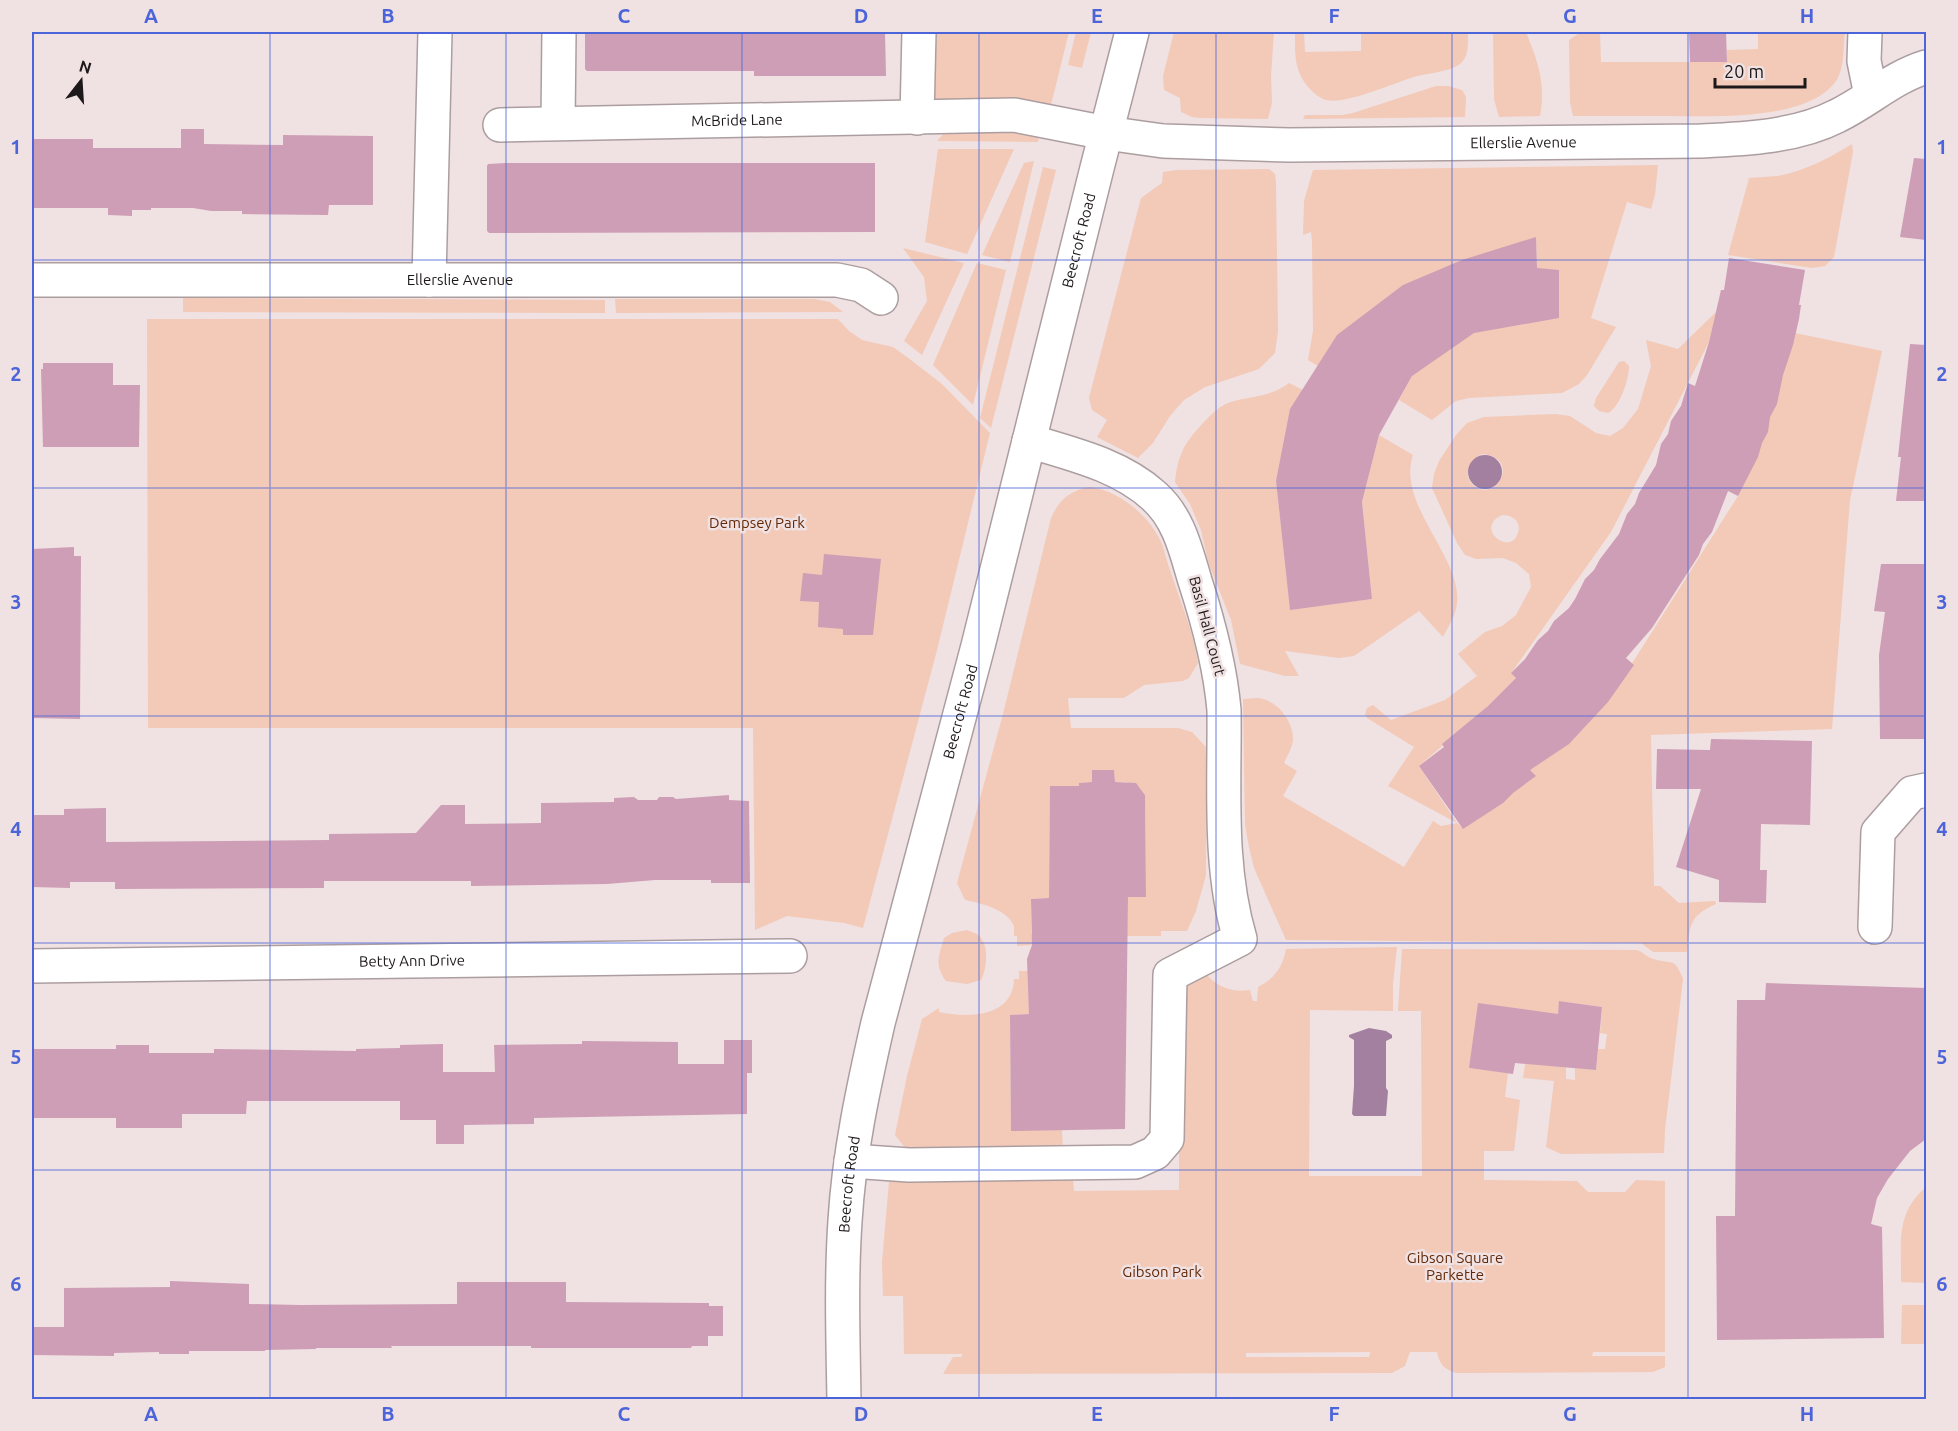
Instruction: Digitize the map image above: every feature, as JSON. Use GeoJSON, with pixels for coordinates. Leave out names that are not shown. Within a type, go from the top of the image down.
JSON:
{"type":"FeatureCollection","features":[{"type":"Feature","properties":{"kind":"street"},"geometry":{"type":"LineString","coordinates":[[429,280],[435,32]]}},
{"type":"Feature","properties":{"kind":"street"},"geometry":{"type":"LineString","coordinates":[[558,123],[559,32]]}},
{"type":"Feature","properties":{"kind":"street"},"geometry":{"type":"LineString","coordinates":[[917,118],[920,32]]}},
{"type":"Feature","properties":{"kind":"street","name":"Beecroft Road"},"geometry":{"type":"LineString","coordinates":[[844,1400],[845,1221],[858,1115],[878,1023],[967,691],[1132,32]]}},
{"type":"Feature","properties":{"kind":"street"},"geometry":{"type":"LineString","coordinates":[[1865,32],[1864,61],[1871,95]]}},
{"type":"Feature","properties":{"kind":"street","name":"Ellerslie Avenue"},"geometry":{"type":"LineString","coordinates":[[1106,133],[1163,141],[1289,145],[1711,141],[1755,137],[1810,127],[1840,115],[1904,75],[1926,67]]}},
{"type":"Feature","properties":{"kind":"street","name":"McBride Lane"},"geometry":{"type":"LineString","coordinates":[[500,124],[1014,115],[1106,133]]}},
{"type":"Feature","properties":{"kind":"street","name":"Ellerslie Avenue"},"geometry":{"type":"LineString","coordinates":[[32,280],[837,280],[861,285],[881,298]]}},
{"type":"Feature","properties":{"kind":"street","name":"Basil Hall Court"},"geometry":{"type":"LineString","coordinates":[[851,1161],[909,1165],[1135,1162],[1155,1154],[1167,1139],[1170,975],[1240,939],[1230,903],[1225,866],[1222,688],[1209,624],[1180,534],[1161,502],[1129,478],[1094,461],[1029,441]]}},
{"type":"Feature","properties":{"kind":"street"},"geometry":{"type":"LineString","coordinates":[[1875,927],[1878,832],[1912,793],[1926,790]]}},
{"type":"Feature","properties":{"kind":"street","name":"Betty Ann Drive"},"geometry":{"type":"LineString","coordinates":[[32,966],[790,956]]}},
{"type":"Feature","properties":{"kind":"green space"},"geometry":{"type":"Polygon","coordinates":[[[937,32],[1069,32],[1050,109],[931,100],[937,32]]]}},
{"type":"Feature","properties":{"kind":"green space"},"geometry":{"type":"Polygon","coordinates":[[[1076,32],[1091,32],[1082,68],[1068,65],[1076,32]]]}},
{"type":"Feature","properties":{"kind":"green space"},"geometry":{"type":"Polygon","coordinates":[[[1174,32],[1274,32],[1272,103],[1268,119],[1200,118],[1181,112],[1180,98],[1164,90],[1163,76],[1174,32]]]}},
{"type":"Feature","properties":{"kind":"green space"},"geometry":{"type":"Polygon","coordinates":[[[1295,32],[1304,32],[1305,52],[1361,51],[1361,32],[1468,32],[1468,48],[1462,62],[1452,68],[1417,76],[1366,94],[1331,101],[1316,94],[1302,78],[1296,56],[1295,32]]]}},
{"type":"Feature","properties":{"kind":"green space"},"geometry":{"type":"Polygon","coordinates":[[[1493,32],[1526,32],[1540,73],[1542,104],[1540,116],[1499,117],[1494,99],[1493,32]]]}},
{"type":"Feature","properties":{"kind":"green space"},"geometry":{"type":"Polygon","coordinates":[[[1581,32],[1600,32],[1601,62],[1727,62],[1727,50],[1758,49],[1758,32],[1845,32],[1839,76],[1822,94],[1803,104],[1781,110],[1731,116],[1573,116],[1570,103],[1569,40],[1581,32]]]}},
{"type":"Feature","properties":{"kind":"green space"},"geometry":{"type":"Polygon","coordinates":[[[1436,86],[1448,86],[1462,90],[1466,97],[1465,117],[1303,119],[1305,115],[1353,113],[1436,86]]]}},
{"type":"Feature","properties":{"kind":"green space"},"geometry":{"type":"Polygon","coordinates":[[[998,129],[1039,134],[1038,142],[937,141],[947,130],[998,129]]]}},
{"type":"Feature","properties":{"kind":"green space"},"geometry":{"type":"Polygon","coordinates":[[[1852,144],[1853,152],[1834,257],[1825,266],[1812,268],[1728,255],[1749,178],[1778,176],[1798,171],[1852,144]]]}},
{"type":"Feature","properties":{"kind":"green space"},"geometry":{"type":"Polygon","coordinates":[[[938,149],[1014,149],[967,254],[925,242],[938,149]]]}},
{"type":"Feature","properties":{"kind":"green space"},"geometry":{"type":"Polygon","coordinates":[[[1034,161],[1010,262],[982,255],[1024,163],[1034,161]]]}},
{"type":"Feature","properties":{"kind":"green space"},"geometry":{"type":"Polygon","coordinates":[[[1658,165],[1651,209],[1627,202],[1591,318],[1616,327],[1587,375],[1579,384],[1562,393],[1469,398],[1456,401],[1432,420],[1399,400],[1412,376],[1537,268],[1536,237],[1318,366],[1308,360],[1313,331],[1312,242],[1311,232],[1303,235],[1304,201],[1313,170],[1658,165]]]}},
{"type":"Feature","properties":{"kind":"green space"},"geometry":{"type":"Polygon","coordinates":[[[1043,167],[1056,170],[991,428],[980,418],[1043,167]]]}},
{"type":"Feature","properties":{"kind":"green space"},"geometry":{"type":"Polygon","coordinates":[[[1269,169],[1275,174],[1276,183],[1278,331],[1275,353],[1259,369],[1205,387],[1184,400],[1170,416],[1153,443],[1138,458],[1097,437],[1107,420],[1092,410],[1089,398],[1141,198],[1162,183],[1163,172],[1269,169]]]}},
{"type":"Feature","properties":{"kind":"green space"},"geometry":{"type":"Polygon","coordinates":[[[903,248],[964,263],[922,355],[904,341],[927,301],[924,277],[903,248]]]}},
{"type":"Feature","properties":{"kind":"green space"},"geometry":{"type":"Polygon","coordinates":[[[977,263],[1006,270],[973,405],[933,365],[977,263]]]}},
{"type":"Feature","properties":{"kind":"green space"},"geometry":{"type":"Polygon","coordinates":[[[183,298],[605,300],[605,313],[183,312],[183,298]]]}},
{"type":"Feature","properties":{"kind":"green space"},"geometry":{"type":"Polygon","coordinates":[[[615,299],[814,299],[830,302],[843,312],[616,313],[615,299]]]}},
{"type":"Feature","properties":{"kind":"green space"},"geometry":{"type":"Polygon","coordinates":[[[1716,312],[1709,342],[1611,532],[1512,672],[1516,678],[1488,706],[1419,766],[1457,823],[1388,786],[1414,747],[1367,718],[1365,714],[1367,708],[1373,705],[1391,720],[1445,700],[1477,676],[1458,654],[1485,632],[1502,626],[1516,615],[1531,587],[1529,574],[1516,563],[1503,558],[1476,559],[1465,555],[1457,543],[1432,488],[1439,461],[1456,435],[1467,423],[1484,417],[1555,414],[1570,416],[1596,433],[1610,436],[1623,428],[1638,409],[1651,366],[1646,340],[1678,349],[1716,312]],[[1482,454],[1471,464],[1468,476],[1473,485],[1482,490],[1497,485],[1503,470],[1501,463],[1494,457],[1482,454]],[[1502,515],[1494,521],[1491,527],[1492,533],[1502,542],[1514,540],[1519,525],[1513,518],[1502,515]]]}},
{"type":"Feature","properties":{"kind":"green space","name":"Dempsey Park"},"geometry":{"type":"Polygon","coordinates":[[[147,319],[838,319],[862,340],[893,347],[942,384],[990,433],[936,654],[863,928],[844,923],[787,916],[755,930],[753,728],[148,728],[147,319]]]}},
{"type":"Feature","properties":{"kind":"green space"},"geometry":{"type":"Polygon","coordinates":[[[1795,333],[1882,351],[1850,500],[1832,729],[1651,735],[1654,886],[1660,886],[1679,903],[1715,901],[1716,904],[1700,913],[1692,922],[1687,952],[1653,952],[1641,943],[1286,940],[1254,868],[1245,825],[1243,699],[1258,698],[1269,701],[1280,709],[1291,727],[1293,740],[1284,763],[1297,771],[1283,796],[1404,867],[1433,821],[1441,826],[1457,823],[1463,828],[1614,692],[1738,496],[1795,333]]]}},
{"type":"Feature","properties":{"kind":"green space"},"geometry":{"type":"Polygon","coordinates":[[[1624,361],[1629,366],[1629,372],[1620,399],[1608,413],[1599,411],[1594,406],[1596,398],[1619,362],[1624,361]]]}},
{"type":"Feature","properties":{"kind":"green space"},"geometry":{"type":"Polygon","coordinates":[[[1289,383],[1303,390],[1276,481],[1290,609],[1372,599],[1362,502],[1379,435],[1413,455],[1410,474],[1413,492],[1450,567],[1456,585],[1456,607],[1452,621],[1443,637],[1419,611],[1354,656],[1339,658],[1285,651],[1299,676],[1285,676],[1240,664],[1231,620],[1208,562],[1201,530],[1190,504],[1175,482],[1177,470],[1186,445],[1216,410],[1228,403],[1274,392],[1289,383]]]}},
{"type":"Feature","properties":{"kind":"green space"},"geometry":{"type":"Polygon","coordinates":[[[1089,487],[1111,493],[1122,499],[1142,514],[1157,534],[1190,627],[1198,663],[1189,678],[1183,681],[1144,685],[1124,698],[1068,698],[1071,728],[1178,728],[1192,732],[1206,747],[1206,875],[1196,911],[1187,931],[1161,931],[1161,936],[1127,936],[1128,897],[1146,896],[1145,795],[1138,786],[1127,785],[1127,782],[1115,782],[1114,770],[1092,770],[1092,782],[1079,783],[1079,786],[1050,786],[1049,898],[1031,899],[1031,933],[1035,941],[1031,945],[1017,946],[1014,926],[1006,915],[965,900],[957,883],[1003,714],[1051,518],[1066,497],[1089,487]]]}},
{"type":"Feature","properties":{"kind":"green space"},"geometry":{"type":"Polygon","coordinates":[[[967,930],[979,936],[985,946],[986,964],[983,976],[981,980],[967,984],[946,981],[939,965],[939,955],[944,938],[952,933],[967,930]]]}},
{"type":"Feature","properties":{"kind":"green space"},"geometry":{"type":"Polygon","coordinates":[[[1397,947],[1393,1011],[1310,1010],[1309,1176],[1422,1176],[1421,1011],[1398,1011],[1402,949],[1637,950],[1660,961],[1675,964],[1683,979],[1664,1153],[1561,1154],[1546,1147],[1554,1081],[1523,1078],[1527,1052],[1566,1067],[1566,1079],[1575,1080],[1575,1068],[1596,1070],[1598,1049],[1605,1049],[1607,1034],[1600,1033],[1602,1007],[1560,1001],[1557,1018],[1469,1068],[1508,1073],[1505,1097],[1520,1100],[1514,1151],[1484,1151],[1484,1180],[1577,1181],[1588,1192],[1625,1192],[1636,1180],[1665,1181],[1665,1352],[1593,1352],[1592,1356],[1665,1356],[1665,1367],[1653,1372],[1456,1373],[1443,1366],[1437,1352],[1410,1352],[1405,1366],[1392,1373],[943,1374],[953,1357],[961,1357],[963,1354],[904,1354],[903,1296],[883,1296],[882,1262],[890,1170],[1073,1179],[1074,1191],[1179,1190],[1179,1154],[1174,1149],[1180,987],[1205,973],[1225,988],[1237,991],[1250,990],[1253,1001],[1257,1001],[1258,987],[1277,972],[1286,949],[1397,947]],[[1370,1352],[1246,1353],[1246,1357],[1369,1357],[1370,1352]]]}},
{"type":"Feature","properties":{"kind":"green space"},"geometry":{"type":"Polygon","coordinates":[[[1019,971],[1029,971],[1033,1014],[1010,1015],[1011,1130],[1062,1130],[1063,1154],[907,1150],[895,1135],[922,1019],[939,1008],[939,1012],[962,1015],[987,1012],[997,1008],[1012,992],[1014,979],[1019,979],[1019,971]]]}},
{"type":"Feature","properties":{"kind":"green space"},"geometry":{"type":"Polygon","coordinates":[[[1926,1187],[1926,1283],[1901,1282],[1901,1243],[1904,1219],[1909,1208],[1926,1187]]]}},
{"type":"Feature","properties":{"kind":"green space"},"geometry":{"type":"Polygon","coordinates":[[[1902,1305],[1926,1305],[1926,1344],[1901,1344],[1902,1305]]]}},
{"type":"Feature","properties":{"kind":"shaded area"},"geometry":{"type":"Polygon","coordinates":[[[1485,455],[1497,460],[1502,472],[1497,484],[1485,489],[1473,484],[1468,472],[1473,460],[1485,455]]]}},
{"type":"Feature","properties":{"kind":"shaded area"},"geometry":{"type":"Polygon","coordinates":[[[1369,1028],[1386,1031],[1392,1035],[1392,1038],[1386,1041],[1386,1088],[1388,1091],[1386,1116],[1354,1116],[1352,1114],[1354,1040],[1349,1035],[1369,1028]]]}},
{"type":"Feature","properties":{"kind":"building"},"geometry":{"type":"Polygon","coordinates":[[[585,32],[885,32],[886,76],[754,76],[754,71],[587,71],[585,69],[585,32]]]}},
{"type":"Feature","properties":{"kind":"building"},"geometry":{"type":"Polygon","coordinates":[[[1689,32],[1726,32],[1727,62],[1690,62],[1689,32]]]}},
{"type":"Feature","properties":{"kind":"building"},"geometry":{"type":"Polygon","coordinates":[[[181,129],[204,129],[204,144],[283,145],[283,135],[373,136],[373,205],[329,205],[328,215],[242,214],[242,211],[151,208],[151,210],[132,210],[132,216],[108,215],[108,208],[32,208],[32,139],[93,139],[93,148],[181,148],[181,129]]]}},
{"type":"Feature","properties":{"kind":"building"},"geometry":{"type":"Polygon","coordinates":[[[1914,158],[1926,159],[1926,240],[1900,237],[1914,158]]]}},
{"type":"Feature","properties":{"kind":"building"},"geometry":{"type":"Polygon","coordinates":[[[875,163],[875,232],[489,233],[487,231],[487,166],[488,164],[875,163]]]}},
{"type":"Feature","properties":{"kind":"building"},"geometry":{"type":"Polygon","coordinates":[[[1536,237],[1537,268],[1559,270],[1559,318],[1474,333],[1412,376],[1379,435],[1362,502],[1372,599],[1290,610],[1276,481],[1290,409],[1337,335],[1403,285],[1462,260],[1536,237]]]}},
{"type":"Feature","properties":{"kind":"building"},"geometry":{"type":"Polygon","coordinates":[[[1729,258],[1805,270],[1799,319],[1793,345],[1777,404],[1770,417],[1768,432],[1758,457],[1738,496],[1728,491],[1712,532],[1703,544],[1699,555],[1652,628],[1626,658],[1634,665],[1608,702],[1569,744],[1530,770],[1536,776],[1503,803],[1463,829],[1419,766],[1444,747],[1442,744],[1488,706],[1516,678],[1511,673],[1525,659],[1554,621],[1569,608],[1585,579],[1619,534],[1627,514],[1656,465],[1661,444],[1668,434],[1671,421],[1681,406],[1688,383],[1695,386],[1709,342],[1721,290],[1724,290],[1729,258]]]}},
{"type":"Feature","properties":{"kind":"building"},"geometry":{"type":"Polygon","coordinates":[[[1910,344],[1926,345],[1926,501],[1896,501],[1901,457],[1898,457],[1910,344]]]}},
{"type":"Feature","properties":{"kind":"building"},"geometry":{"type":"Polygon","coordinates":[[[43,363],[113,363],[113,385],[140,385],[139,447],[43,447],[41,369],[43,369],[43,363]]]}},
{"type":"Feature","properties":{"kind":"building"},"geometry":{"type":"Polygon","coordinates":[[[74,547],[74,556],[81,556],[80,719],[32,718],[32,549],[74,547]]]}},
{"type":"Feature","properties":{"kind":"building"},"geometry":{"type":"Polygon","coordinates":[[[824,554],[881,559],[873,635],[843,635],[843,629],[818,627],[819,602],[800,601],[803,573],[822,575],[824,554]]]}},
{"type":"Feature","properties":{"kind":"building"},"geometry":{"type":"Polygon","coordinates":[[[1881,564],[1926,564],[1926,739],[1880,739],[1879,655],[1885,612],[1874,611],[1881,564]]]}},
{"type":"Feature","properties":{"kind":"building"},"geometry":{"type":"Polygon","coordinates":[[[1711,739],[1812,741],[1810,825],[1761,824],[1760,870],[1767,870],[1766,903],[1719,902],[1719,880],[1676,867],[1701,789],[1656,789],[1657,749],[1710,750],[1711,739]]]}},
{"type":"Feature","properties":{"kind":"building"},"geometry":{"type":"Polygon","coordinates":[[[1092,770],[1114,770],[1115,782],[1136,783],[1145,795],[1146,897],[1128,897],[1125,1129],[1011,1131],[1010,1015],[1029,1014],[1027,959],[1032,945],[1031,899],[1049,898],[1050,786],[1079,786],[1079,783],[1092,782],[1092,770]]]}},
{"type":"Feature","properties":{"kind":"building"},"geometry":{"type":"Polygon","coordinates":[[[729,795],[729,800],[749,801],[750,883],[655,880],[607,884],[471,886],[471,881],[324,881],[324,888],[115,889],[115,882],[70,882],[70,888],[32,887],[32,815],[64,815],[64,809],[106,808],[106,842],[329,840],[329,834],[416,833],[441,805],[465,805],[465,824],[541,823],[541,803],[614,802],[614,798],[634,797],[638,800],[657,800],[659,797],[676,799],[729,795]]]}},
{"type":"Feature","properties":{"kind":"building"},"geometry":{"type":"Polygon","coordinates":[[[1766,983],[1926,988],[1926,1139],[1910,1151],[1888,1179],[1877,1198],[1871,1224],[1882,1227],[1884,1338],[1717,1340],[1716,1216],[1735,1216],[1737,1000],[1765,1000],[1766,983]]]}},
{"type":"Feature","properties":{"kind":"building"},"geometry":{"type":"Polygon","coordinates":[[[1559,1001],[1602,1007],[1596,1070],[1515,1063],[1513,1074],[1469,1068],[1478,1003],[1558,1014],[1559,1001]]]}},
{"type":"Feature","properties":{"kind":"building"},"geometry":{"type":"Polygon","coordinates":[[[724,1040],[752,1040],[752,1073],[747,1073],[747,1114],[534,1118],[534,1124],[464,1125],[464,1144],[436,1144],[436,1120],[400,1120],[400,1101],[247,1101],[246,1114],[182,1114],[182,1128],[116,1128],[116,1118],[32,1118],[32,1049],[116,1049],[116,1045],[149,1045],[149,1053],[214,1053],[214,1049],[356,1051],[356,1049],[400,1048],[400,1045],[443,1044],[443,1072],[495,1072],[494,1045],[582,1044],[582,1041],[678,1042],[678,1064],[724,1064],[724,1040]]]}},
{"type":"Feature","properties":{"kind":"building"},"geometry":{"type":"Polygon","coordinates":[[[170,1281],[249,1284],[249,1304],[300,1305],[457,1304],[457,1282],[566,1282],[566,1302],[709,1303],[709,1306],[723,1306],[723,1336],[708,1336],[708,1346],[692,1346],[691,1348],[391,1346],[392,1348],[189,1351],[189,1354],[114,1353],[114,1356],[32,1355],[32,1327],[64,1327],[64,1288],[170,1287],[170,1281]]]}},
{"type":"Feature","properties":{"kind":"park label","name":"Gibson Square Parkette"},"geometry":{"type":"Point","coordinates":[1455,1266]}},
{"type":"Feature","properties":{"kind":"park label","name":"Gibson Park"},"geometry":{"type":"Point","coordinates":[1162,1272]}}]}
